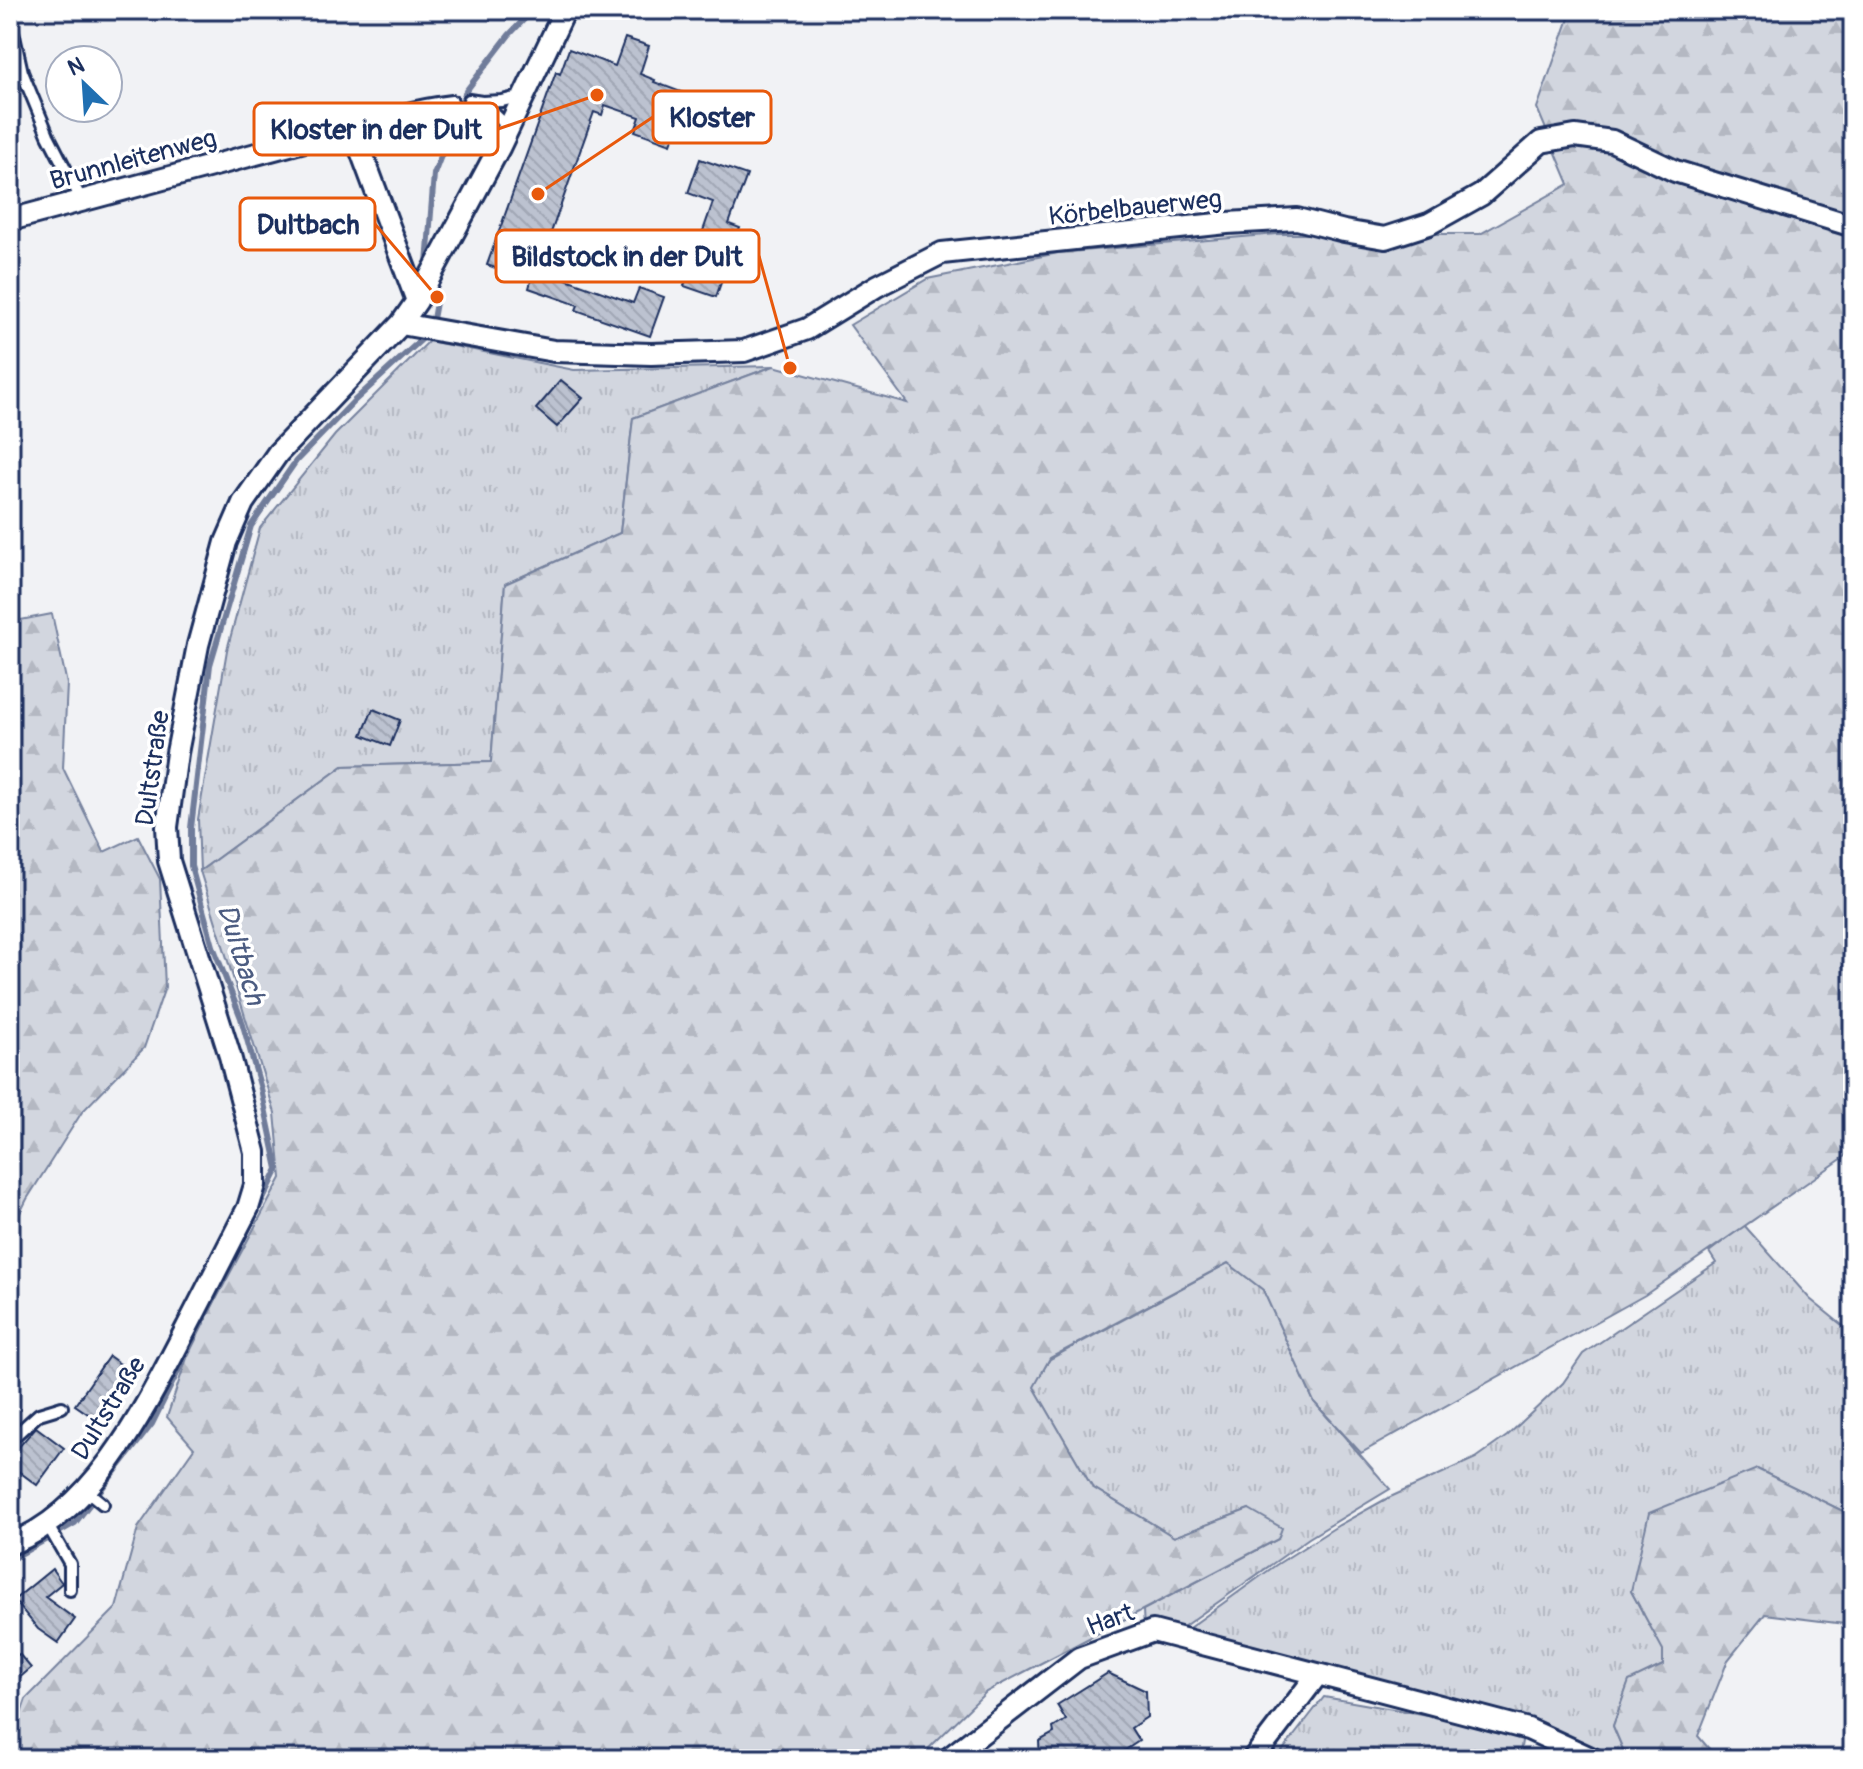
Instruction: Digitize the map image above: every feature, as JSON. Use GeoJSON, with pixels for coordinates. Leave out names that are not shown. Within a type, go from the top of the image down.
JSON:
{"type":"FeatureCollection","features":[{"type":"Feature","properties":{"kind":"street","name":"Dultstraße"},"geometry":{"type":"LineString","coordinates":[[10,1544],[50,1528],[89,1492],[139,1418],[248,1208],[255,1185],[255,1152],[230,1056],[169,861],[167,827],[177,753],[198,645],[226,542],[243,503],[278,453],[401,324],[417,301],[437,267],[565,10]]}},
{"type":"Feature","properties":{"kind":"street","name":"Brunnleitenweg"},"geometry":{"type":"LineString","coordinates":[[10,220],[327,135],[355,135]]}},
{"type":"Feature","properties":{"kind":"street"},"geometry":{"type":"LineString","coordinates":[[355,135],[417,301]]}},
{"type":"Feature","properties":{"kind":"street","name":"Körbelbauerweg"},"geometry":{"type":"LineString","coordinates":[[401,324],[554,351],[651,354],[744,351],[807,329],[877,286],[942,253],[1227,223],[1297,219],[1385,238],[1429,224],[1481,195],[1541,142],[1575,136],[1612,141],[1675,171],[1853,226]]}},
{"type":"Feature","properties":{"kind":"street","name":"Hart"},"geometry":{"type":"LineString","coordinates":[[948,1759],[1079,1658],[1153,1631],[1528,1729],[1593,1759]]}},
{"type":"Feature","properties":{"kind":"street"},"geometry":{"type":"LineString","coordinates":[[1253,1759],[1318,1674]]}},
{"type":"Feature","properties":{"kind":"lane"},"geometry":{"type":"LineString","coordinates":[[10,18],[22,72],[48,135],[81,199]]}},
{"type":"Feature","properties":{"kind":"lane"},"geometry":{"type":"LineString","coordinates":[[469,100],[502,101],[524,95]]}},
{"type":"Feature","properties":{"kind":"lane","name":"Brunnleitenweg"},"geometry":{"type":"LineString","coordinates":[[355,135],[369,123],[423,104],[452,101]]}},
{"type":"Feature","properties":{"kind":"lane"},"geometry":{"type":"LineString","coordinates":[[482,102],[508,127]]}},
{"type":"Feature","properties":{"kind":"lane"},"geometry":{"type":"LineString","coordinates":[[10,1440],[39,1414],[62,1407]]}},
{"type":"Feature","properties":{"kind":"lane"},"geometry":{"type":"LineString","coordinates":[[89,1492],[103,1504]]}},
{"type":"Feature","properties":{"kind":"lane"},"geometry":{"type":"LineString","coordinates":[[50,1528],[70,1564],[70,1590]]}},
{"type":"Feature","properties":{"kind":"green space"},"geometry":{"type":"Polygon","coordinates":[[[1572,10],[1853,10],[1853,1151],[1645,1295],[1361,1453],[1314,1402],[1263,1290],[1228,1263],[1050,1358],[1034,1387],[1092,1487],[1174,1537],[1249,1509],[1282,1528],[1278,1539],[986,1692],[918,1759],[10,1759],[10,1746],[26,1699],[116,1608],[138,1528],[194,1448],[167,1417],[191,1346],[281,1178],[275,1113],[200,871],[343,766],[491,762],[505,584],[620,533],[633,418],[774,366],[907,403],[850,325],[927,279],[1058,253],[1277,234],[1480,234],[1569,184],[1537,108],[1572,10]]]}},
{"type":"Feature","properties":{"kind":"green space"},"geometry":{"type":"Polygon","coordinates":[[[429,341],[574,370],[774,366],[633,418],[620,533],[505,584],[491,762],[343,766],[200,871],[198,819],[227,650],[260,528],[335,435],[429,341]]]}},
{"type":"Feature","properties":{"kind":"green space"},"geometry":{"type":"Polygon","coordinates":[[[52,614],[67,684],[63,768],[104,852],[138,836],[160,879],[165,987],[144,1048],[82,1112],[27,1199],[10,1233],[10,622],[52,614]]]}},
{"type":"Feature","properties":{"kind":"green space"},"geometry":{"type":"Polygon","coordinates":[[[1744,1225],[1810,1299],[1853,1334],[1853,1516],[1757,1469],[1631,1591],[1664,1650],[1663,1665],[1629,1682],[1613,1726],[1627,1759],[1615,1759],[1548,1729],[1251,1652],[1189,1628],[1276,1565],[1339,1525],[1386,1499],[1476,1458],[1507,1436],[1563,1383],[1583,1354],[1716,1263],[1709,1252],[1744,1225]]]}},
{"type":"Feature","properties":{"kind":"green space"},"geometry":{"type":"Polygon","coordinates":[[[1228,1263],[1263,1289],[1314,1402],[1390,1489],[1309,1538],[1173,1634],[1144,1630],[1143,1610],[1278,1539],[1249,1509],[1174,1537],[1092,1487],[1033,1386],[1050,1359],[1228,1263]]]}},
{"type":"Feature","properties":{"kind":"green space"},"geometry":{"type":"Polygon","coordinates":[[[1757,1469],[1853,1516],[1853,1625],[1765,1614],[1728,1660],[1698,1736],[1718,1759],[1627,1759],[1613,1726],[1629,1681],[1663,1665],[1663,1650],[1631,1591],[1649,1513],[1757,1469]]]}},
{"type":"Feature","properties":{"kind":"green space"},"geometry":{"type":"Polygon","coordinates":[[[1324,1697],[1490,1726],[1523,1735],[1519,1759],[1276,1759],[1324,1697]]]}},
{"type":"Feature","properties":{"kind":"building"},"geometry":{"type":"Polygon","coordinates":[[[625,38],[649,46],[640,74],[689,95],[671,144],[635,131],[640,117],[605,105],[602,115],[594,112],[547,244],[575,254],[566,279],[633,303],[639,288],[664,297],[650,336],[576,310],[578,305],[529,288],[531,281],[487,265],[556,72],[560,74],[569,49],[615,66],[625,38]]]}},
{"type":"Feature","properties":{"kind":"building"},"geometry":{"type":"Polygon","coordinates":[[[700,159],[747,175],[729,224],[740,228],[716,297],[684,286],[713,202],[688,193],[700,159]]]}},
{"type":"Feature","properties":{"kind":"building"},"geometry":{"type":"Polygon","coordinates":[[[561,380],[583,398],[557,427],[536,409],[561,380]]]}},
{"type":"Feature","properties":{"kind":"building"},"geometry":{"type":"Polygon","coordinates":[[[373,709],[400,720],[390,746],[362,735],[373,709]]]}},
{"type":"Feature","properties":{"kind":"building"},"geometry":{"type":"Polygon","coordinates":[[[109,1356],[134,1374],[100,1422],[75,1405],[109,1356]]]}},
{"type":"Feature","properties":{"kind":"building"},"geometry":{"type":"Polygon","coordinates":[[[36,1427],[64,1448],[37,1485],[10,1465],[10,1457],[36,1427]]]}},
{"type":"Feature","properties":{"kind":"building"},"geometry":{"type":"Polygon","coordinates":[[[52,1569],[62,1583],[45,1597],[75,1619],[58,1643],[38,1629],[14,1600],[52,1569]]]}},
{"type":"Feature","properties":{"kind":"building"},"geometry":{"type":"Polygon","coordinates":[[[19,1654],[31,1668],[10,1686],[10,1661],[19,1654]]]}},
{"type":"Feature","properties":{"kind":"building"},"geometry":{"type":"Polygon","coordinates":[[[1108,1673],[1146,1691],[1147,1717],[1131,1728],[1139,1741],[1112,1759],[1040,1759],[1039,1741],[1054,1733],[1053,1728],[1066,1720],[1057,1705],[1108,1673]]]}},
{"type":"Feature","properties":{"kind":"waterway","name":"Dultbach"},"geometry":{"type":"LineString","coordinates":[[427,263],[434,174],[466,91],[509,35],[533,10]]}},
{"type":"Feature","properties":{"kind":"waterway","name":"Dultbach"},"geometry":{"type":"LineString","coordinates":[[433,319],[437,297]]}},
{"type":"Feature","properties":{"kind":"waterway","name":"Dultbach"},"geometry":{"type":"LineString","coordinates":[[10,1560],[75,1523],[152,1424],[278,1169],[261,1089],[241,1018],[213,946],[191,866],[191,828],[210,665],[251,526],[296,461],[354,401],[423,338]]}},
{"type":"Feature","properties":{"kind":"place","name":"Kloster in der Dult"},"geometry":{"type":"Point","coordinates":[597,95]}},
{"type":"Feature","properties":{"kind":"place","name":"Kloster"},"geometry":{"type":"Point","coordinates":[538,194]}},
{"type":"Feature","properties":{"kind":"place","name":"Dultbach"},"geometry":{"type":"Point","coordinates":[437,297]}},
{"type":"Feature","properties":{"kind":"place","name":"Bildstock in der Dult"},"geometry":{"type":"Point","coordinates":[790,368]}}]}
